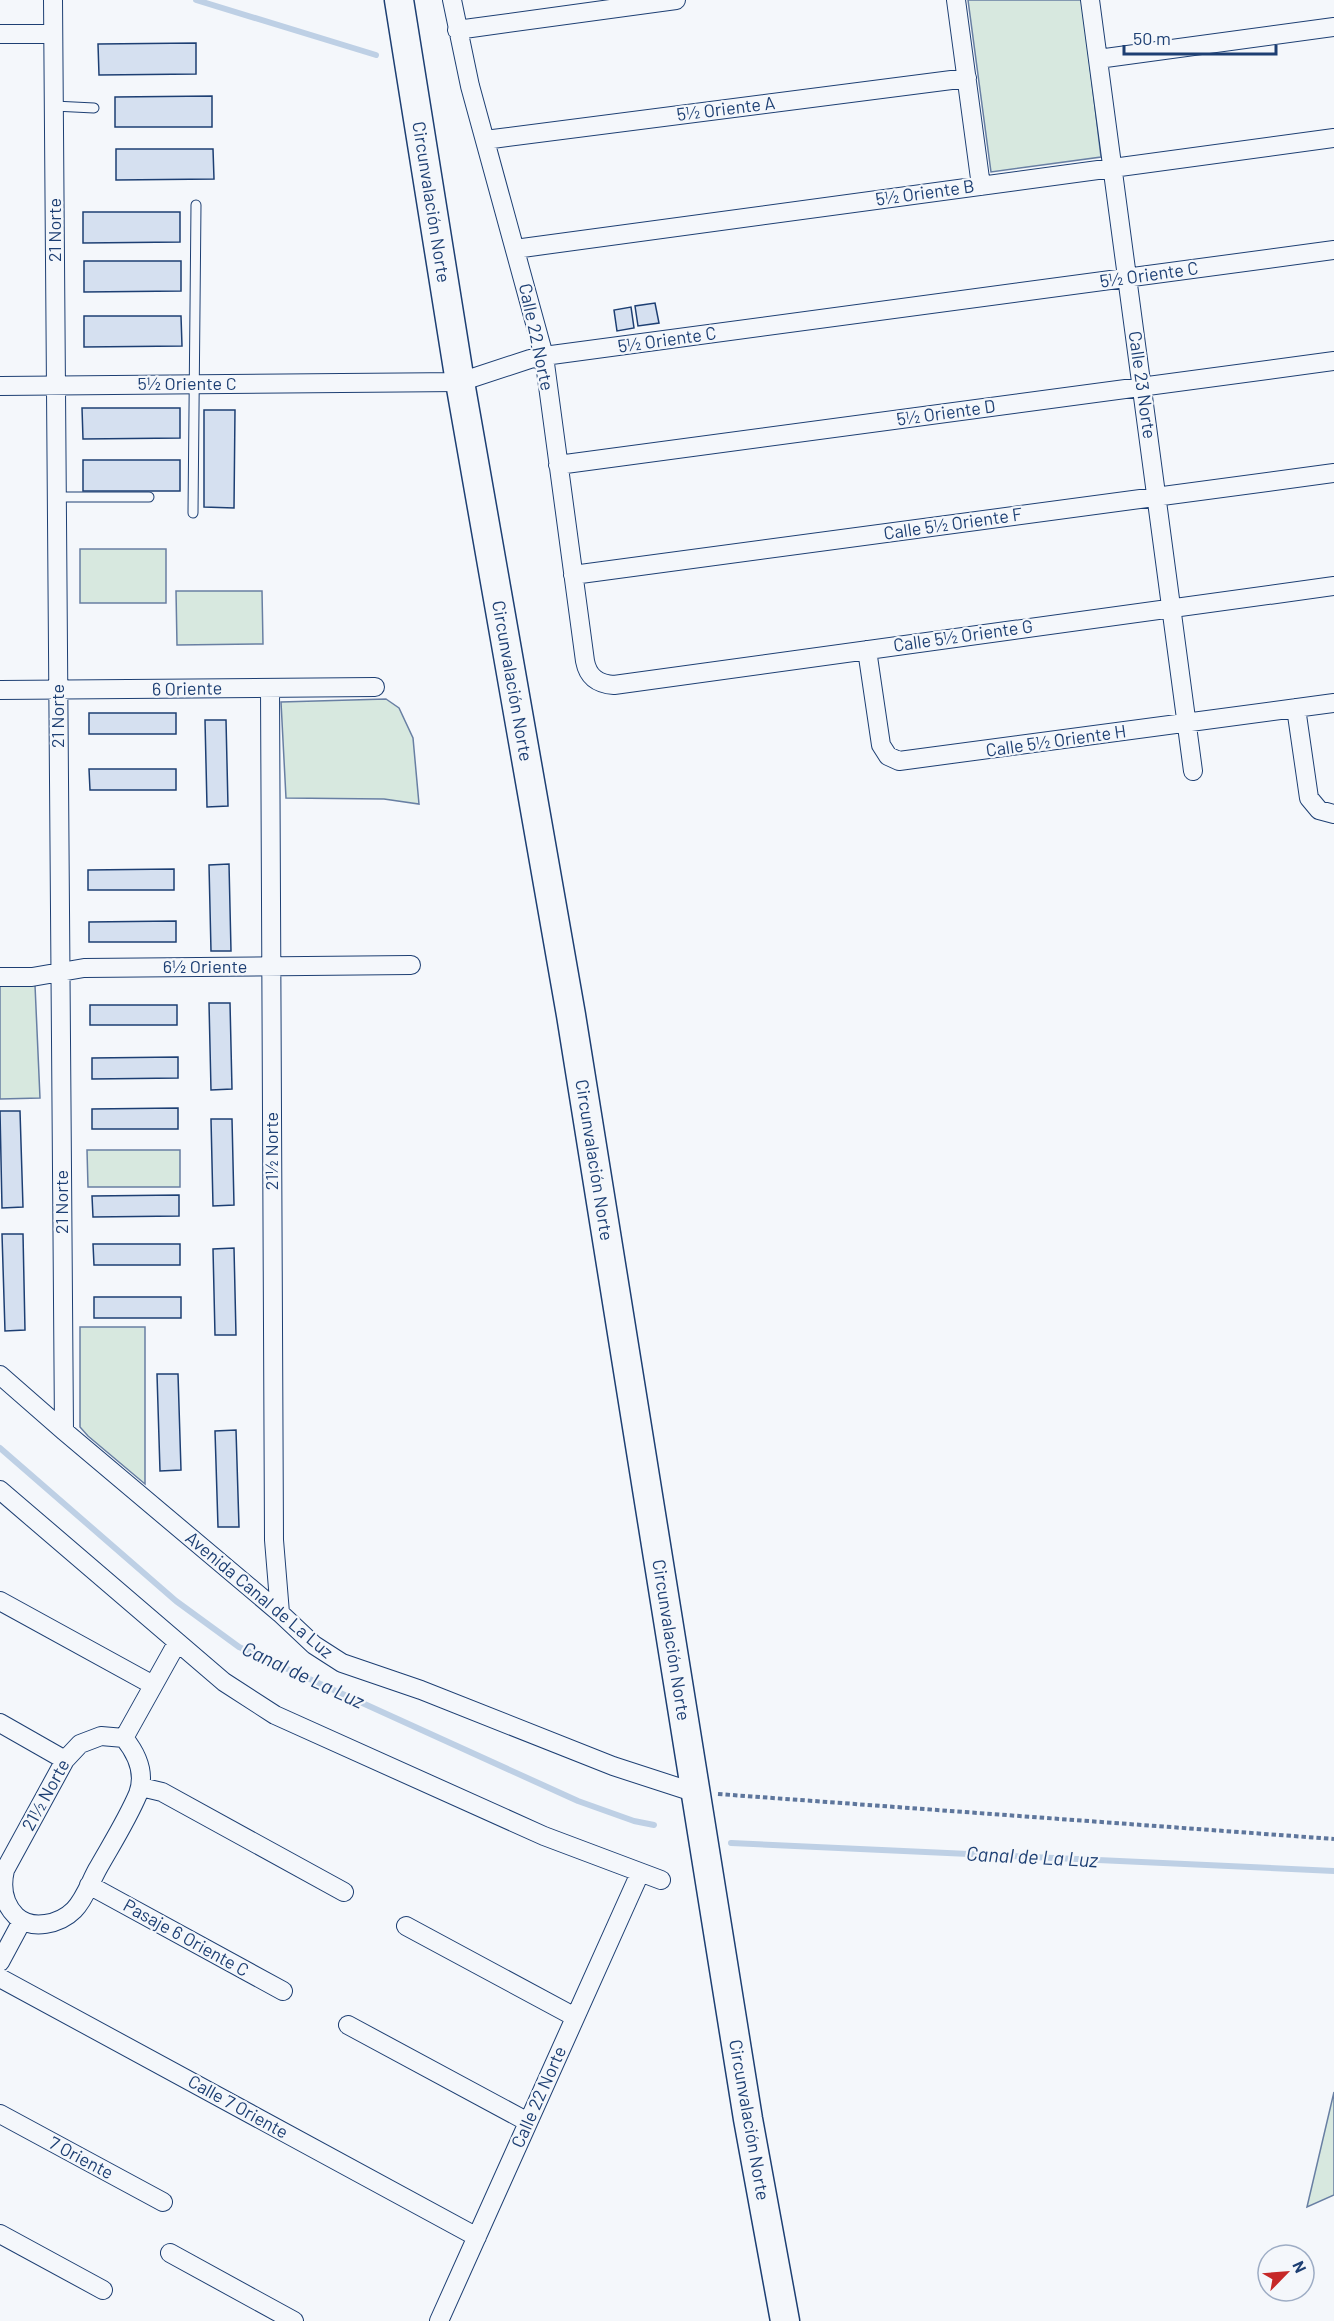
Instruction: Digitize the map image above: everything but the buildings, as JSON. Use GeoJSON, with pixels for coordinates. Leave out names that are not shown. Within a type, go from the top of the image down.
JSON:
{"type":"FeatureCollection","features":[{"type":"Feature","properties":{"kind":"main road","name":"Circunvalación Norte"},"geometry":{"type":"LineString","coordinates":[[399,0],[460,382],[571,1015],[750,2131],[785,2321]]}},
{"type":"Feature","properties":{"kind":"street","name":"21 Norte"},"geometry":{"type":"LineString","coordinates":[[53,0],[64,1431]]}},
{"type":"Feature","properties":{"kind":"street","name":"Calle 22 Norte"},"geometry":{"type":"LineString","coordinates":[[452,0],[457,30],[485,140],[544,356],[586,667],[593,678]]}},
{"type":"Feature","properties":{"kind":"street"},"geometry":{"type":"LineString","coordinates":[[457,30],[676,0]]}},
{"type":"Feature","properties":{"kind":"street"},"geometry":{"type":"LineString","coordinates":[[956,0],[981,186]]}},
{"type":"Feature","properties":{"kind":"street","name":"Calle 23 Norte"},"geometry":{"type":"LineString","coordinates":[[1090,0],[1193,771]]}},
{"type":"Feature","properties":{"kind":"street"},"geometry":{"type":"LineString","coordinates":[[1098,59],[1334,27]]}},
{"type":"Feature","properties":{"kind":"street"},"geometry":{"type":"LineString","coordinates":[[0,34],[53,34]]}},
{"type":"Feature","properties":{"kind":"street","name":"5½ Oriente A"},"geometry":{"type":"LineString","coordinates":[[485,140],[967,78]]}},
{"type":"Feature","properties":{"kind":"street","name":"5½ Oriente B"},"geometry":{"type":"LineString","coordinates":[[515,249],[1334,138]]}},
{"type":"Feature","properties":{"kind":"street","name":"5½ Oriente C"},"geometry":{"type":"LineString","coordinates":[[0,386],[460,382],[530,358],[1334,250]]}},
{"type":"Feature","properties":{"kind":"street","name":"5½ Oriente D"},"geometry":{"type":"LineString","coordinates":[[558,465],[1334,362]]}},
{"type":"Feature","properties":{"kind":"street","name":"Calle 5½ Oriente F"},"geometry":{"type":"LineString","coordinates":[[573,575],[1334,473]]}},
{"type":"Feature","properties":{"kind":"street","name":"Calle 5½ Oriente G"},"geometry":{"type":"LineString","coordinates":[[593,678],[599,682],[614,685],[1334,586]]}},
{"type":"Feature","properties":{"kind":"street","name":"Calle 5½ Oriente H"},"geometry":{"type":"LineString","coordinates":[[867,650],[881,745],[888,756],[899,761],[1334,703]]}},
{"type":"Feature","properties":{"kind":"street","name":"6 Oriente"},"geometry":{"type":"LineString","coordinates":[[0,690],[375,687]]}},
{"type":"Feature","properties":{"kind":"street","name":"21½ Norte"},"geometry":{"type":"LineString","coordinates":[[270,688],[274,1540],[280,1613]]}},
{"type":"Feature","properties":{"kind":"street"},"geometry":{"type":"LineString","coordinates":[[1296,708],[1309,798],[1319,810],[1334,814]]}},
{"type":"Feature","properties":{"kind":"street","name":"6½ Oriente"},"geometry":{"type":"LineString","coordinates":[[0,977],[32,977],[84,968],[411,965]]}},
{"type":"Feature","properties":{"kind":"street","name":"Avenida Canal de La Luz"},"geometry":{"type":"LineString","coordinates":[[0,1375],[314,1644],[342,1663],[421,1690],[613,1766],[696,1793]]}},
{"type":"Feature","properties":{"kind":"street"},"geometry":{"type":"LineString","coordinates":[[0,1490],[224,1682],[275,1715],[544,1836],[661,1880]]}},
{"type":"Feature","properties":{"kind":"street"},"geometry":{"type":"LineString","coordinates":[[0,1601],[153,1685]]}},
{"type":"Feature","properties":{"kind":"street"},"geometry":{"type":"LineString","coordinates":[[0,1962],[22,1921],[40,1925],[59,1921],[76,1907],[89,1885],[141,1787],[138,1761],[124,1738],[177,1642]]}},
{"type":"Feature","properties":{"kind":"street"},"geometry":{"type":"LineString","coordinates":[[0,1723],[65,1760]]}},
{"type":"Feature","properties":{"kind":"street","name":"21½ Norte"},"geometry":{"type":"LineString","coordinates":[[22,1921],[8,1906],[3,1888],[8,1846],[65,1760],[80,1744],[101,1736],[124,1738]]}},
{"type":"Feature","properties":{"kind":"street"},"geometry":{"type":"LineString","coordinates":[[141,1787],[162,1792],[344,1892]]}},
{"type":"Feature","properties":{"kind":"street","name":"Calle 22 Norte"},"geometry":{"type":"LineString","coordinates":[[439,2321],[640,1873]]}},
{"type":"Feature","properties":{"kind":"street","name":"Pasaje 6 Oriente C"},"geometry":{"type":"LineString","coordinates":[[89,1885],[283,1991]]}},
{"type":"Feature","properties":{"kind":"street"},"geometry":{"type":"LineString","coordinates":[[406,1926],[575,2017]]}},
{"type":"Feature","properties":{"kind":"street","name":"Calle 7 Oriente"},"geometry":{"type":"LineString","coordinates":[[0,1978],[477,2237]]}},
{"type":"Feature","properties":{"kind":"street"},"geometry":{"type":"LineString","coordinates":[[348,2025],[528,2122]]}},
{"type":"Feature","properties":{"kind":"street","name":"7 Oriente"},"geometry":{"type":"LineString","coordinates":[[0,2114],[162,2202]]}},
{"type":"Feature","properties":{"kind":"street"},"geometry":{"type":"LineString","coordinates":[[0,2234],[103,2290]]}},
{"type":"Feature","properties":{"kind":"street"},"geometry":{"type":"LineString","coordinates":[[170,2253],[294,2321]]}},
{"type":"Feature","properties":{"kind":"lane"},"geometry":{"type":"LineString","coordinates":[[54,106],[94,108]]}},
{"type":"Feature","properties":{"kind":"lane"},"geometry":{"type":"LineString","coordinates":[[194,513],[196,205]]}},
{"type":"Feature","properties":{"kind":"lane"},"geometry":{"type":"LineString","coordinates":[[57,497],[149,497]]}},
{"type":"Feature","properties":{"kind":"path"},"geometry":{"type":"LineString","coordinates":[[696,1793],[1334,1839]]}},
{"type":"Feature","properties":{"kind":"shaded area"},"geometry":{"type":"Polygon","coordinates":[[[968,0],[1082,0],[1101,157],[991,172],[968,0]]]}},
{"type":"Feature","properties":{"kind":"shaded area"},"geometry":{"type":"Polygon","coordinates":[[[80,549],[166,549],[166,603],[80,603],[80,549]]]}},
{"type":"Feature","properties":{"kind":"shaded area"},"geometry":{"type":"Polygon","coordinates":[[[176,591],[262,591],[263,644],[177,645],[176,591]]]}},
{"type":"Feature","properties":{"kind":"shaded area"},"geometry":{"type":"Polygon","coordinates":[[[386,699],[399,708],[413,738],[419,804],[384,799],[286,798],[281,702],[386,699]]]}},
{"type":"Feature","properties":{"kind":"shaded area"},"geometry":{"type":"Polygon","coordinates":[[[35,985],[40,1098],[0,1099],[0,986],[35,985]]]}},
{"type":"Feature","properties":{"kind":"shaded area"},"geometry":{"type":"Polygon","coordinates":[[[87,1150],[180,1150],[180,1187],[88,1187],[87,1150]]]}},
{"type":"Feature","properties":{"kind":"shaded area"},"geometry":{"type":"Polygon","coordinates":[[[80,1327],[145,1327],[145,1484],[80,1427],[80,1327]]]}},
{"type":"Feature","properties":{"kind":"shaded area"},"geometry":{"type":"Polygon","coordinates":[[[1334,2092],[1334,2195],[1307,2207],[1334,2092]]]}},
{"type":"Feature","properties":{"kind":"waterway"},"geometry":{"type":"LineString","coordinates":[[196,0],[376,55]]}},
{"type":"Feature","properties":{"kind":"waterway","name":"Canal de La Luz"},"geometry":{"type":"LineString","coordinates":[[0,1448],[176,1601],[239,1647],[578,1801],[634,1821],[654,1825]]}},
{"type":"Feature","properties":{"kind":"waterway","name":"Canal de La Luz"},"geometry":{"type":"LineString","coordinates":[[731,1843],[1334,1871]]}}]}
